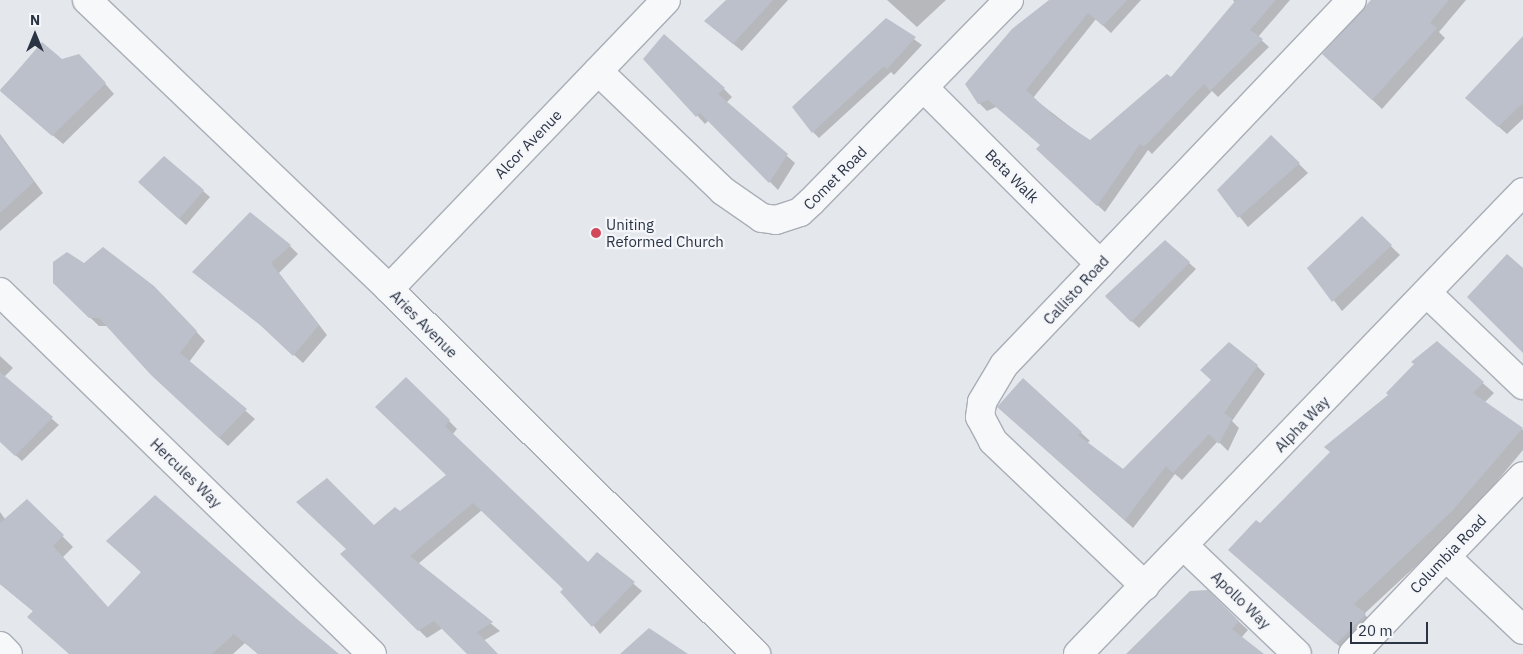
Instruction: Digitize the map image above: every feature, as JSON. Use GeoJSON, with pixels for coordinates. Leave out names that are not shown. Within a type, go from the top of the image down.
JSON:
{"type":"FeatureCollection","features":[{"type":"Feature","properties":{"kind":"street","name":"Aries Avenue"},"geometry":{"type":"LineString","coordinates":[[87,0],[389,289],[742,650]]}},
{"type":"Feature","properties":{"kind":"street","name":"Alcor Avenue"},"geometry":{"type":"LineString","coordinates":[[389,289],[666,0]]}},
{"type":"Feature","properties":{"kind":"street","name":"Comet Road"},"geometry":{"type":"LineString","coordinates":[[598,71],[723,191],[762,218],[776,220],[800,212],[1009,0]]}},
{"type":"Feature","properties":{"kind":"street","name":"Callisto Road"},"geometry":{"type":"LineString","coordinates":[[1145,586],[993,442],[980,417],[982,402],[994,378],[1352,0]]}},
{"type":"Feature","properties":{"kind":"street","name":"Beta Walk"},"geometry":{"type":"LineString","coordinates":[[924,88],[1100,264]]}},
{"type":"Feature","properties":{"kind":"street","name":"Alpha Way"},"geometry":{"type":"LineString","coordinates":[[1078,654],[1523,192]]}},
{"type":"Feature","properties":{"kind":"street","name":"Hercules Way"},"geometry":{"type":"LineString","coordinates":[[0,292],[372,654]]}},
{"type":"Feature","properties":{"kind":"street"},"geometry":{"type":"LineString","coordinates":[[1427,293],[1523,385]]}},
{"type":"Feature","properties":{"kind":"street","name":"Columbia Road"},"geometry":{"type":"LineString","coordinates":[[1353,654],[1523,476]]}},
{"type":"Feature","properties":{"kind":"street","name":"Apollo Way"},"geometry":{"type":"LineString","coordinates":[[1184,546],[1297,654]]}},
{"type":"Feature","properties":{"kind":"street"},"geometry":{"type":"LineString","coordinates":[[1446,557],[1523,630]]}},
{"type":"Feature","properties":{"kind":"street"},"geometry":{"type":"LineString","coordinates":[[0,646],[8,654]]}},
{"type":"Feature","properties":{"kind":"building"},"geometry":{"type":"Polygon","coordinates":[[[726,0],[773,0],[733,44],[704,21],[726,0]]]}},
{"type":"Feature","properties":{"kind":"building"},"geometry":{"type":"Polygon","coordinates":[[[1049,0],[1127,0],[1103,26],[1088,13],[1026,90],[1054,116],[1090,140],[1167,74],[1171,77],[1236,0],[1276,0],[1250,30],[1263,39],[1210,91],[1204,84],[1144,147],[1140,144],[1097,206],[1036,149],[1040,145],[988,100],[978,104],[965,84],[1012,29],[1049,0]]]}},
{"type":"Feature","properties":{"kind":"building"},"geometry":{"type":"Polygon","coordinates":[[[1371,0],[1449,0],[1430,23],[1437,28],[1372,100],[1322,54],[1371,0]]]}},
{"type":"Feature","properties":{"kind":"building"},"geometry":{"type":"Polygon","coordinates":[[[886,18],[916,37],[887,69],[884,66],[812,133],[792,107],[886,18]]]}},
{"type":"Feature","properties":{"kind":"building"},"geometry":{"type":"Polygon","coordinates":[[[664,34],[725,88],[718,94],[788,154],[769,183],[700,113],[696,117],[643,59],[664,34]]]}},
{"type":"Feature","properties":{"kind":"building"},"geometry":{"type":"Polygon","coordinates":[[[1523,36],[1523,103],[1498,127],[1465,98],[1523,36]]]}},
{"type":"Feature","properties":{"kind":"building"},"geometry":{"type":"Polygon","coordinates":[[[42,42],[62,59],[79,54],[106,83],[52,136],[0,91],[42,42]]]}},
{"type":"Feature","properties":{"kind":"building"},"geometry":{"type":"Polygon","coordinates":[[[1271,135],[1300,163],[1238,218],[1217,190],[1271,135]]]}},
{"type":"Feature","properties":{"kind":"building"},"geometry":{"type":"Polygon","coordinates":[[[0,136],[34,182],[0,213],[0,136]]]}},
{"type":"Feature","properties":{"kind":"building"},"geometry":{"type":"Polygon","coordinates":[[[164,156],[204,190],[179,219],[138,182],[164,156]]]}},
{"type":"Feature","properties":{"kind":"building"},"geometry":{"type":"Polygon","coordinates":[[[250,212],[291,245],[271,263],[319,325],[293,356],[259,324],[192,272],[250,212]]]}},
{"type":"Feature","properties":{"kind":"building"},"geometry":{"type":"Polygon","coordinates":[[[1362,216],[1392,245],[1332,302],[1307,268],[1362,216]]]}},
{"type":"Feature","properties":{"kind":"building"},"geometry":{"type":"Polygon","coordinates":[[[1165,240],[1190,262],[1131,322],[1105,296],[1165,240]]]}},
{"type":"Feature","properties":{"kind":"building"},"geometry":{"type":"Polygon","coordinates":[[[103,247],[154,286],[197,331],[180,353],[247,409],[219,438],[151,375],[99,318],[89,318],[53,283],[53,262],[67,252],[84,263],[103,247]]]}},
{"type":"Feature","properties":{"kind":"building"},"geometry":{"type":"Polygon","coordinates":[[[1507,254],[1523,268],[1523,353],[1467,297],[1507,254]]]}},
{"type":"Feature","properties":{"kind":"building"},"geometry":{"type":"Polygon","coordinates":[[[1437,341],[1484,382],[1473,393],[1523,428],[1452,511],[1354,604],[1366,614],[1336,644],[1228,550],[1256,520],[1260,523],[1330,452],[1324,447],[1388,395],[1386,393],[1414,364],[1411,362],[1437,341]]]}},
{"type":"Feature","properties":{"kind":"building"},"geometry":{"type":"Polygon","coordinates":[[[1229,342],[1258,365],[1224,413],[1232,419],[1219,444],[1209,434],[1173,473],[1166,466],[1125,520],[997,407],[1023,378],[1082,432],[1078,435],[1123,469],[1211,380],[1200,370],[1229,342]]]}},
{"type":"Feature","properties":{"kind":"building"},"geometry":{"type":"Polygon","coordinates":[[[0,372],[53,417],[15,456],[0,442],[0,372]]]}},
{"type":"Feature","properties":{"kind":"building"},"geometry":{"type":"Polygon","coordinates":[[[406,377],[450,420],[445,426],[588,562],[597,552],[635,582],[592,627],[560,592],[563,589],[473,503],[410,556],[493,622],[477,632],[498,654],[467,654],[434,621],[418,631],[340,554],[346,549],[296,502],[327,478],[374,525],[395,507],[400,511],[446,475],[375,407],[406,377]]]}},
{"type":"Feature","properties":{"kind":"building"},"geometry":{"type":"Polygon","coordinates":[[[155,495],[339,654],[258,654],[234,634],[212,654],[69,654],[27,617],[33,611],[0,584],[0,523],[27,499],[64,535],[53,546],[108,607],[141,572],[106,541],[155,495]]]}},
{"type":"Feature","properties":{"kind":"building"},"geometry":{"type":"Polygon","coordinates":[[[1208,590],[1239,621],[1232,629],[1264,654],[1126,654],[1190,591],[1208,590]]]}},
{"type":"Feature","properties":{"kind":"building"},"geometry":{"type":"Polygon","coordinates":[[[649,628],[688,654],[620,654],[649,628]]]}},
{"type":"Feature","properties":{"kind":"place","name":"Uniting Reformed Church"},"geometry":{"type":"Point","coordinates":[596,233]}}]}
